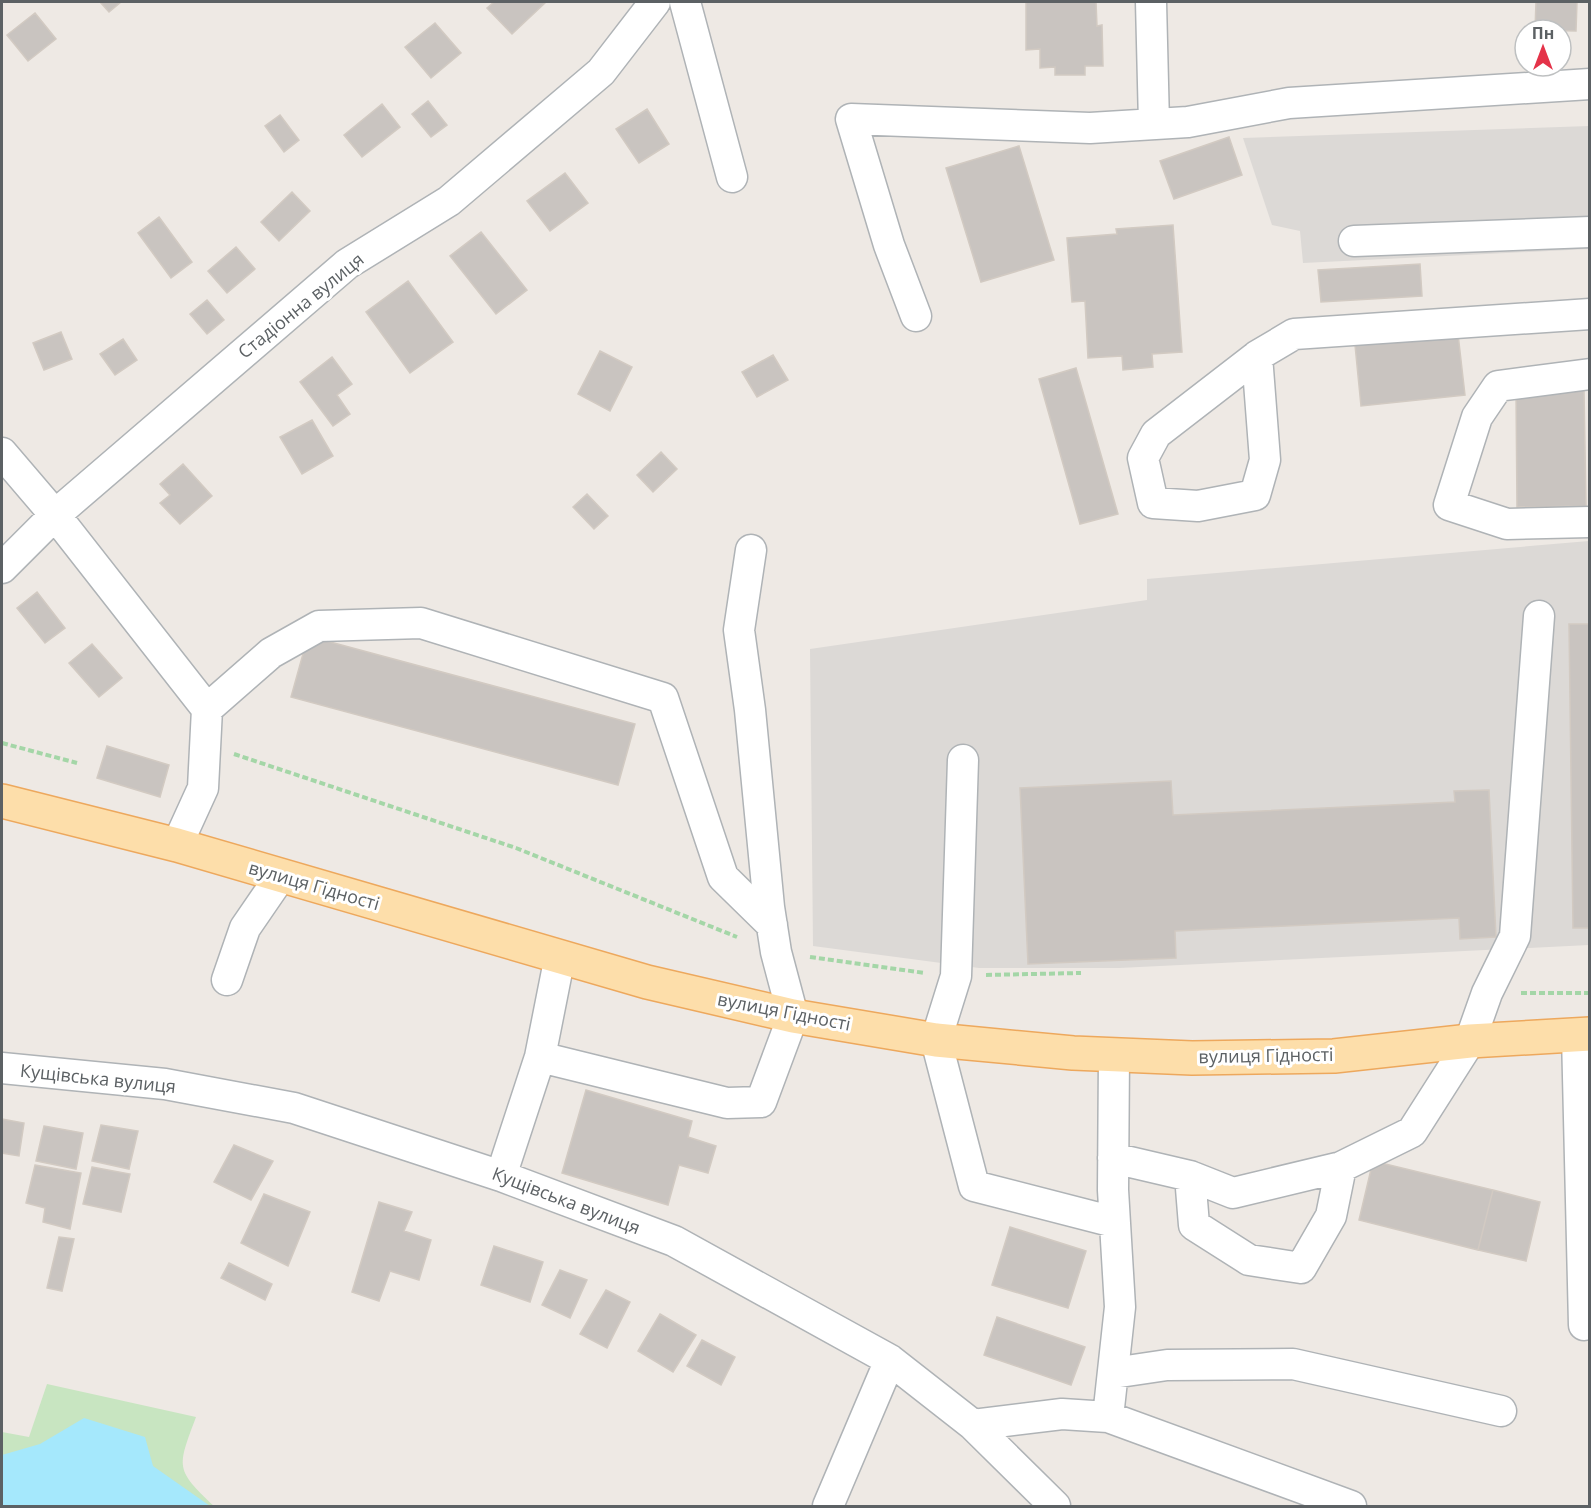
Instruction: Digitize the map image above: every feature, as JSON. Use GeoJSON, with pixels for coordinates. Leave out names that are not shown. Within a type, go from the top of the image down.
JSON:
{"type":"FeatureCollection","features":[{"type":"Feature","properties":{"kind":"main road","name":"вулиця Гідності"},"geometry":{"type":"LineString","coordinates":[[2,801],[177,845],[280,877],[647,982],[793,1016],[936,1040],[1114,1055],[1192,1058],[1335,1056],[1470,1041],[1583,1035]]}},
{"type":"Feature","properties":{"kind":"street","name":"Стадіонна вулиця"},"geometry":{"type":"LineString","coordinates":[[2,568],[55,515],[347,264],[449,201],[584,87],[601,72],[655,2]]}},
{"type":"Feature","properties":{"kind":"street"},"geometry":{"type":"LineString","coordinates":[[685,2],[732,177]]}},
{"type":"Feature","properties":{"kind":"street"},"geometry":{"type":"LineString","coordinates":[[1151,2],[1154,124]]}},
{"type":"Feature","properties":{"kind":"street"},"geometry":{"type":"LineString","coordinates":[[916,316],[889,245],[850,119],[1090,128],[1188,122],[1290,103],[1590,84]]}},
{"type":"Feature","properties":{"kind":"street"},"geometry":{"type":"LineString","coordinates":[[1354,241],[1590,232]]}},
{"type":"Feature","properties":{"kind":"street"},"geometry":{"type":"LineString","coordinates":[[1257,356],[1265,460],[1255,495],[1198,506],[1153,503],[1143,458],[1156,434],[1257,356],[1294,334],[1590,314]]}},
{"type":"Feature","properties":{"kind":"street"},"geometry":{"type":"LineString","coordinates":[[1590,374],[1498,386],[1477,417],[1449,505],[1506,524],[1590,522]]}},
{"type":"Feature","properties":{"kind":"street"},"geometry":{"type":"LineString","coordinates":[[2,453],[55,515],[207,709],[203,788],[177,845]]}},
{"type":"Feature","properties":{"kind":"street"},"geometry":{"type":"LineString","coordinates":[[540,1057],[727,1103],[761,1102],[793,1016],[774,939],[750,710],[739,630],[751,550]]}},
{"type":"Feature","properties":{"kind":"street"},"geometry":{"type":"LineString","coordinates":[[1113,1158],[1190,1176],[1233,1193],[1341,1167],[1412,1132],[1470,1041],[1487,993],[1515,936],[1539,616]]}},
{"type":"Feature","properties":{"kind":"street"},"geometry":{"type":"LineString","coordinates":[[207,709],[271,653],[319,626],[421,623],[663,698],[723,877],[774,939]]}},
{"type":"Feature","properties":{"kind":"street"},"geometry":{"type":"LineString","coordinates":[[963,760],[956,976],[936,1040],[974,1186],[1114,1222]]}},
{"type":"Feature","properties":{"kind":"street"},"geometry":{"type":"LineString","coordinates":[[227,980],[245,928],[280,877]]}},
{"type":"Feature","properties":{"kind":"street"},"geometry":{"type":"LineString","coordinates":[[501,1176],[540,1057],[560,956]]}},
{"type":"Feature","properties":{"kind":"street"},"geometry":{"type":"LineString","coordinates":[[1583,1035],[1584,1324]]}},
{"type":"Feature","properties":{"kind":"street"},"geometry":{"type":"LineString","coordinates":[[1108,1417],[1120,1307],[1114,1222],[1114,1055]]}},
{"type":"Feature","properties":{"kind":"street","name":"Кущівська вулиця"},"geometry":{"type":"LineString","coordinates":[[2,1068],[165,1084],[294,1108],[501,1176],[674,1241],[890,1360],[973,1425],[1055,1506]]}},
{"type":"Feature","properties":{"kind":"street"},"geometry":{"type":"LineString","coordinates":[[1190,1176],[1194,1225],[1249,1260],[1301,1268],[1331,1216],[1341,1167]]}},
{"type":"Feature","properties":{"kind":"street"},"geometry":{"type":"LineString","coordinates":[[828,1506],[890,1360]]}},
{"type":"Feature","properties":{"kind":"street"},"geometry":{"type":"LineString","coordinates":[[1113,1373],[1167,1365],[1293,1364],[1501,1411]]}},
{"type":"Feature","properties":{"kind":"street"},"geometry":{"type":"LineString","coordinates":[[973,1425],[1062,1414],[1108,1417],[1351,1506]]}},
{"type":"Feature","properties":{"kind":"path"},"geometry":{"type":"LineString","coordinates":[[2,743],[77,763]]}},
{"type":"Feature","properties":{"kind":"path"},"geometry":{"type":"LineString","coordinates":[[205,744],[516,848],[774,939],[956,976],[1081,973]]}},
{"type":"Feature","properties":{"kind":"path"},"geometry":{"type":"LineString","coordinates":[[1487,993],[1590,993]]}},
{"type":"Feature","properties":{"kind":"shaded area"},"geometry":{"type":"Polygon","coordinates":[[[1589,126],[1589,249],[1303,263],[1300,231],[1272,225],[1243,138],[1589,126]]]}},
{"type":"Feature","properties":{"kind":"shaded area"},"geometry":{"type":"Polygon","coordinates":[[[1589,541],[1589,945],[1119,968],[979,968],[813,946],[810,649],[1147,600],[1147,579],[1589,541]]]}},
{"type":"Feature","properties":{"kind":"green space"},"geometry":{"type":"Polygon","coordinates":[[[47,1384],[196,1417],[185,1447],[183,1467],[192,1484],[214,1506],[2,1506],[2,1432],[29,1437],[47,1384]]]}},
{"type":"Feature","properties":{"kind":"water"},"geometry":{"type":"Polygon","coordinates":[[[84,1418],[145,1437],[153,1466],[210,1506],[2,1506],[2,1455],[40,1444],[84,1418]]]}},
{"type":"Feature","properties":{"kind":"building"},"geometry":{"type":"Polygon","coordinates":[[[100,2],[121,2],[109,12],[100,2]]]}},
{"type":"Feature","properties":{"kind":"building"},"geometry":{"type":"Polygon","coordinates":[[[494,2],[546,2],[512,34],[487,8],[494,2]]]}},
{"type":"Feature","properties":{"kind":"building"},"geometry":{"type":"Polygon","coordinates":[[[1026,2],[1096,2],[1097,26],[1102,25],[1103,66],[1085,66],[1085,75],[1055,75],[1055,67],[1040,68],[1040,49],[1026,50],[1026,2]]]}},
{"type":"Feature","properties":{"kind":"building"},"geometry":{"type":"Polygon","coordinates":[[[1536,2],[1577,2],[1576,31],[1573,31],[1573,18],[1535,18],[1536,2]]]}},
{"type":"Feature","properties":{"kind":"building"},"geometry":{"type":"Polygon","coordinates":[[[35,13],[56,39],[28,61],[7,35],[35,13]]]}},
{"type":"Feature","properties":{"kind":"building"},"geometry":{"type":"Polygon","coordinates":[[[435,23],[461,53],[431,78],[405,47],[435,23]]]}},
{"type":"Feature","properties":{"kind":"building"},"geometry":{"type":"Polygon","coordinates":[[[428,101],[447,125],[431,137],[412,114],[428,101]]]}},
{"type":"Feature","properties":{"kind":"building"},"geometry":{"type":"Polygon","coordinates":[[[382,104],[400,127],[362,157],[344,135],[382,104]]]}},
{"type":"Feature","properties":{"kind":"building"},"geometry":{"type":"Polygon","coordinates":[[[647,109],[669,144],[639,163],[616,129],[647,109]]]}},
{"type":"Feature","properties":{"kind":"building"},"geometry":{"type":"Polygon","coordinates":[[[280,115],[299,140],[284,152],[265,126],[280,115]]]}},
{"type":"Feature","properties":{"kind":"building"},"geometry":{"type":"Polygon","coordinates":[[[1229,137],[1242,175],[1174,199],[1160,161],[1229,137]]]}},
{"type":"Feature","properties":{"kind":"building"},"geometry":{"type":"Polygon","coordinates":[[[1019,146],[1054,260],[981,282],[946,168],[1019,146]]]}},
{"type":"Feature","properties":{"kind":"building"},"geometry":{"type":"Polygon","coordinates":[[[565,173],[588,203],[550,231],[527,201],[565,173]]]}},
{"type":"Feature","properties":{"kind":"building"},"geometry":{"type":"Polygon","coordinates":[[[292,192],[310,211],[279,241],[261,222],[292,192]]]}},
{"type":"Feature","properties":{"kind":"building"},"geometry":{"type":"Polygon","coordinates":[[[159,217],[192,262],[171,278],[138,233],[159,217]]]}},
{"type":"Feature","properties":{"kind":"building"},"geometry":{"type":"Polygon","coordinates":[[[1173,225],[1182,352],[1152,354],[1153,367],[1123,370],[1122,356],[1088,358],[1085,301],[1072,302],[1067,238],[1117,234],[1116,229],[1173,225]]]}},
{"type":"Feature","properties":{"kind":"building"},"geometry":{"type":"Polygon","coordinates":[[[481,232],[527,290],[496,314],[450,256],[481,232]]]}},
{"type":"Feature","properties":{"kind":"building"},"geometry":{"type":"Polygon","coordinates":[[[236,247],[255,269],[227,293],[208,271],[236,247]]]}},
{"type":"Feature","properties":{"kind":"building"},"geometry":{"type":"Polygon","coordinates":[[[1420,264],[1422,296],[1321,302],[1318,270],[1420,264]]]}},
{"type":"Feature","properties":{"kind":"building"},"geometry":{"type":"Polygon","coordinates":[[[408,281],[453,342],[410,373],[366,312],[408,281]]]}},
{"type":"Feature","properties":{"kind":"building"},"geometry":{"type":"Polygon","coordinates":[[[207,300],[224,320],[207,334],[190,314],[207,300]]]}},
{"type":"Feature","properties":{"kind":"building"},"geometry":{"type":"Polygon","coordinates":[[[61,332],[72,359],[44,370],[33,343],[61,332]]]}},
{"type":"Feature","properties":{"kind":"building"},"geometry":{"type":"Polygon","coordinates":[[[1458,334],[1465,395],[1361,406],[1355,345],[1458,334]]]}},
{"type":"Feature","properties":{"kind":"building"},"geometry":{"type":"Polygon","coordinates":[[[123,339],[137,360],[115,375],[100,354],[123,339]]]}},
{"type":"Feature","properties":{"kind":"building"},"geometry":{"type":"Polygon","coordinates":[[[600,351],[632,367],[610,411],[578,394],[600,351]]]}},
{"type":"Feature","properties":{"kind":"building"},"geometry":{"type":"Polygon","coordinates":[[[773,355],[788,380],[757,397],[742,372],[773,355]]]}},
{"type":"Feature","properties":{"kind":"building"},"geometry":{"type":"Polygon","coordinates":[[[332,357],[352,384],[337,395],[350,414],[333,426],[300,382],[332,357]]]}},
{"type":"Feature","properties":{"kind":"building"},"geometry":{"type":"Polygon","coordinates":[[[1076,368],[1118,514],[1080,524],[1039,379],[1076,368]]]}},
{"type":"Feature","properties":{"kind":"building"},"geometry":{"type":"Polygon","coordinates":[[[1584,390],[1586,506],[1517,507],[1516,391],[1584,390]]]}},
{"type":"Feature","properties":{"kind":"building"},"geometry":{"type":"Polygon","coordinates":[[[312,420],[333,456],[302,474],[280,437],[312,420]]]}},
{"type":"Feature","properties":{"kind":"building"},"geometry":{"type":"Polygon","coordinates":[[[661,452],[677,469],[653,492],[637,475],[661,452]]]}},
{"type":"Feature","properties":{"kind":"building"},"geometry":{"type":"Polygon","coordinates":[[[183,464],[212,496],[180,524],[160,503],[170,495],[160,484],[183,464]]]}},
{"type":"Feature","properties":{"kind":"building"},"geometry":{"type":"Polygon","coordinates":[[[587,494],[608,516],[594,529],[573,507],[587,494]]]}},
{"type":"Feature","properties":{"kind":"building"},"geometry":{"type":"Polygon","coordinates":[[[37,592],[65,628],[45,643],[17,608],[37,592]]]}},
{"type":"Feature","properties":{"kind":"building"},"geometry":{"type":"Polygon","coordinates":[[[1569,624],[1590,624],[1590,928],[1573,928],[1569,624]]]}},
{"type":"Feature","properties":{"kind":"building"},"geometry":{"type":"Polygon","coordinates":[[[308,636],[635,724],[618,785],[291,697],[308,636]]]}},
{"type":"Feature","properties":{"kind":"building"},"geometry":{"type":"Polygon","coordinates":[[[92,644],[122,678],[99,697],[69,663],[92,644]]]}},
{"type":"Feature","properties":{"kind":"building"},"geometry":{"type":"Polygon","coordinates":[[[107,746],[169,765],[160,797],[97,778],[107,746]]]}},
{"type":"Feature","properties":{"kind":"building"},"geometry":{"type":"Polygon","coordinates":[[[1171,781],[1173,815],[1455,802],[1454,791],[1489,790],[1496,937],[1460,939],[1459,918],[1175,931],[1176,958],[1028,964],[1020,788],[1171,781]]]}},
{"type":"Feature","properties":{"kind":"building"},"geometry":{"type":"Polygon","coordinates":[[[586,1090],[692,1121],[688,1137],[716,1146],[708,1173],[679,1165],[668,1205],[562,1173],[586,1090]]]}},
{"type":"Feature","properties":{"kind":"building"},"geometry":{"type":"Polygon","coordinates":[[[2,1119],[24,1123],[19,1156],[2,1153],[2,1119]]]}},
{"type":"Feature","properties":{"kind":"building"},"geometry":{"type":"Polygon","coordinates":[[[101,1125],[138,1131],[129,1169],[92,1161],[101,1125]]]}},
{"type":"Feature","properties":{"kind":"building"},"geometry":{"type":"Polygon","coordinates":[[[44,1126],[83,1133],[76,1169],[36,1161],[44,1126]]]}},
{"type":"Feature","properties":{"kind":"building"},"geometry":{"type":"Polygon","coordinates":[[[234,1145],[273,1161],[251,1200],[214,1182],[234,1145]]]}},
{"type":"Feature","properties":{"kind":"building"},"geometry":{"type":"Polygon","coordinates":[[[1373,1161],[1493,1190],[1478,1250],[1359,1220],[1373,1161]]]}},
{"type":"Feature","properties":{"kind":"building"},"geometry":{"type":"Polygon","coordinates":[[[35,1165],[81,1173],[70,1229],[43,1222],[45,1208],[26,1203],[35,1165]]]}},
{"type":"Feature","properties":{"kind":"building"},"geometry":{"type":"Polygon","coordinates":[[[92,1167],[130,1174],[121,1212],[83,1204],[92,1167]]]}},
{"type":"Feature","properties":{"kind":"building"},"geometry":{"type":"Polygon","coordinates":[[[1493,1190],[1540,1202],[1526,1261],[1478,1250],[1493,1190]]]}},
{"type":"Feature","properties":{"kind":"building"},"geometry":{"type":"Polygon","coordinates":[[[264,1194],[310,1212],[288,1266],[241,1243],[264,1194]]]}},
{"type":"Feature","properties":{"kind":"building"},"geometry":{"type":"Polygon","coordinates":[[[379,1202],[412,1212],[404,1231],[431,1240],[419,1280],[390,1271],[379,1301],[352,1292],[379,1202]]]}},
{"type":"Feature","properties":{"kind":"building"},"geometry":{"type":"Polygon","coordinates":[[[1010,1227],[1086,1251],[1068,1308],[992,1285],[1010,1227]]]}},
{"type":"Feature","properties":{"kind":"building"},"geometry":{"type":"Polygon","coordinates":[[[59,1237],[74,1239],[62,1291],[47,1288],[59,1237]]]}},
{"type":"Feature","properties":{"kind":"building"},"geometry":{"type":"Polygon","coordinates":[[[494,1246],[543,1262],[530,1302],[481,1285],[494,1246]]]}},
{"type":"Feature","properties":{"kind":"building"},"geometry":{"type":"Polygon","coordinates":[[[229,1263],[272,1284],[265,1300],[221,1278],[229,1263]]]}},
{"type":"Feature","properties":{"kind":"building"},"geometry":{"type":"Polygon","coordinates":[[[560,1270],[587,1280],[570,1318],[542,1305],[560,1270]]]}},
{"type":"Feature","properties":{"kind":"building"},"geometry":{"type":"Polygon","coordinates":[[[606,1290],[630,1302],[607,1348],[580,1334],[606,1290]]]}},
{"type":"Feature","properties":{"kind":"building"},"geometry":{"type":"Polygon","coordinates":[[[660,1314],[696,1335],[673,1372],[638,1351],[660,1314]]]}},
{"type":"Feature","properties":{"kind":"building"},"geometry":{"type":"Polygon","coordinates":[[[997,1317],[1085,1347],[1071,1385],[984,1355],[997,1317]]]}},
{"type":"Feature","properties":{"kind":"building"},"geometry":{"type":"Polygon","coordinates":[[[702,1340],[735,1357],[721,1385],[687,1366],[702,1340]]]}}]}
